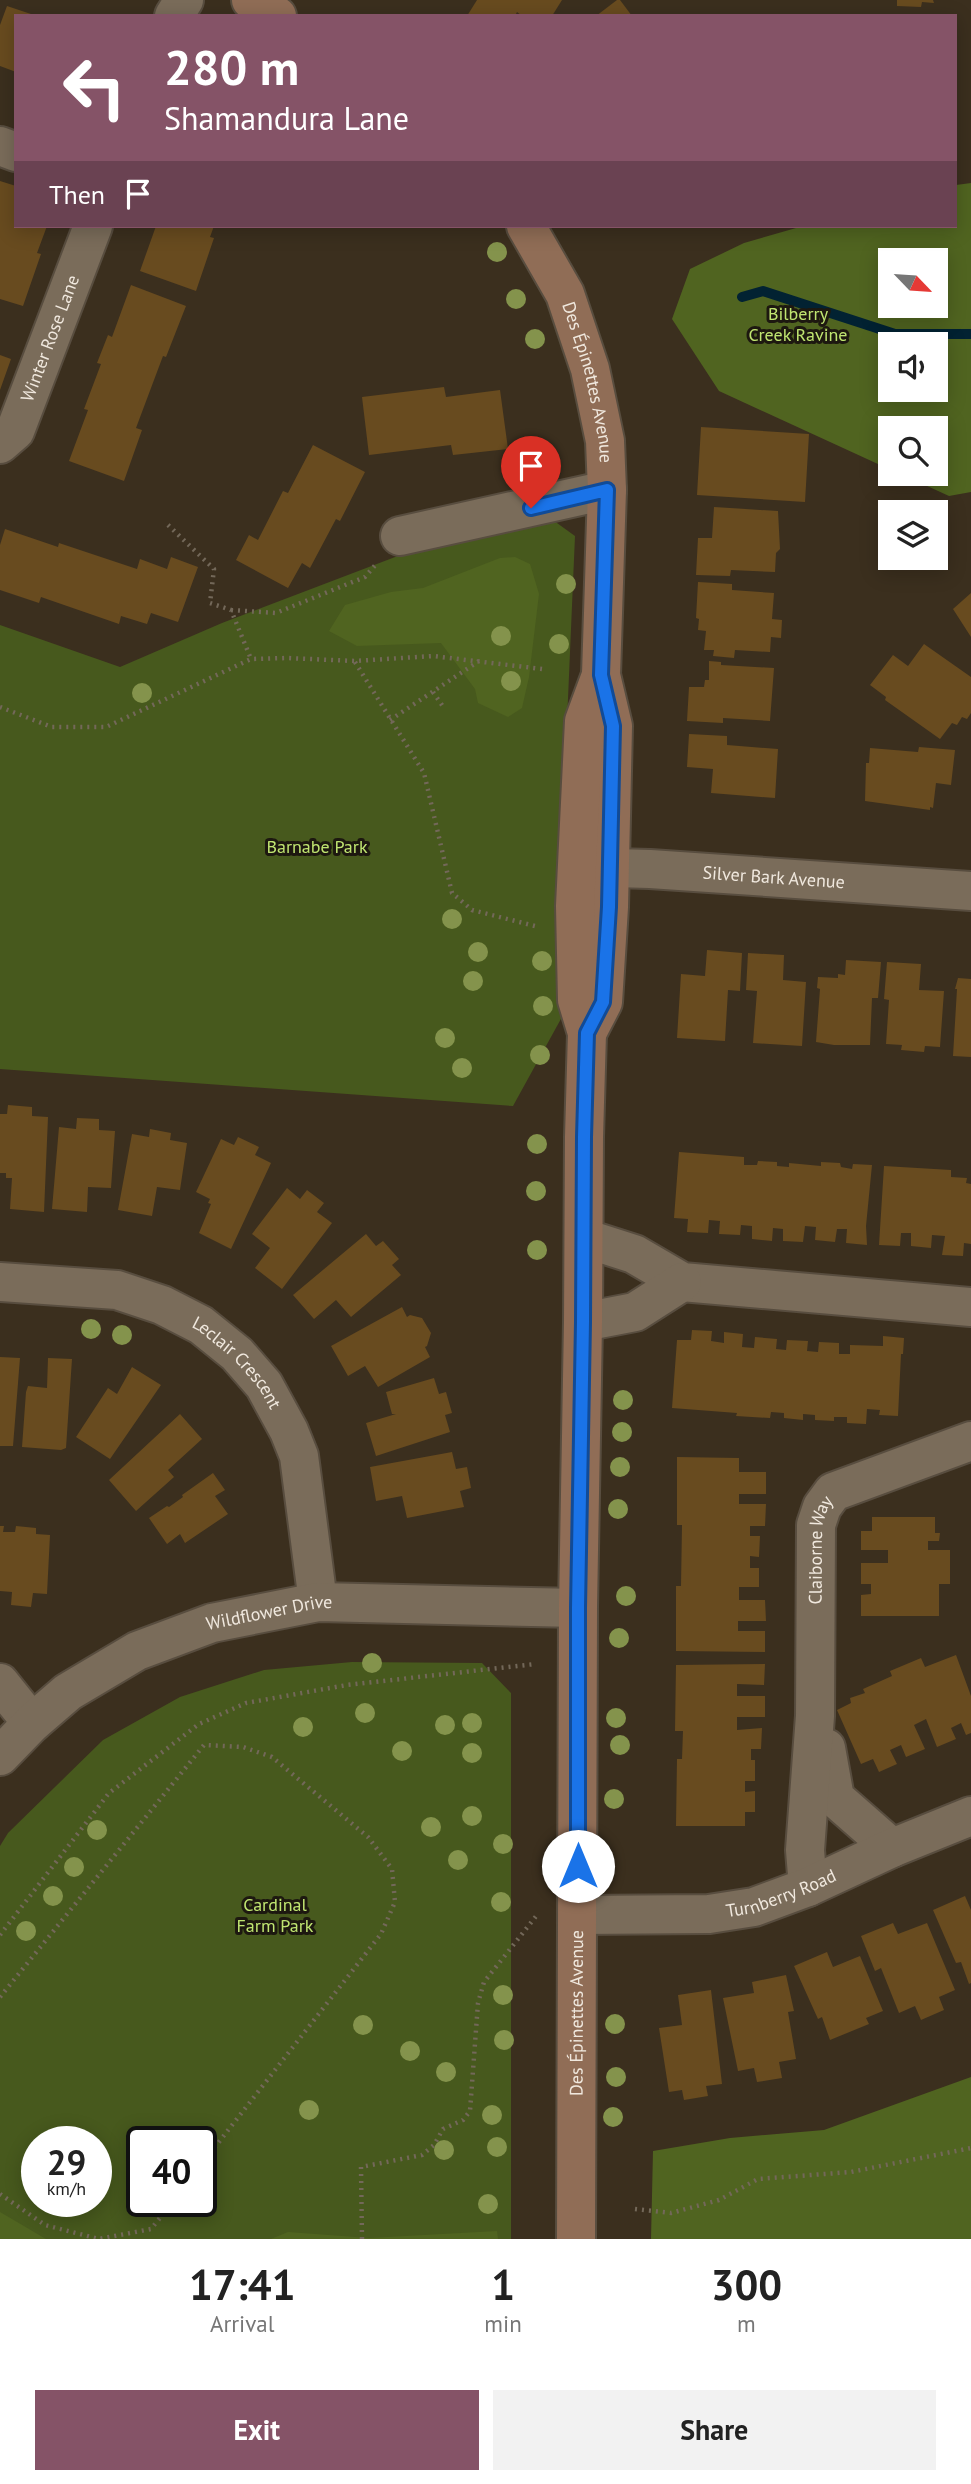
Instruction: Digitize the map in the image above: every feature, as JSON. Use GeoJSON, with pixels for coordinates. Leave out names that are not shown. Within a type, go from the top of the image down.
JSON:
{"type":"FeatureCollection","features":[{"type":"Feature","properties":{"kind":"street"},"geometry":{"type":"LineString","coordinates":[[251,0],[274,14]]}},
{"type":"Feature","properties":{"kind":"street","name":"Winter Rose Lane"},"geometry":{"type":"LineString","coordinates":[[0,444],[15,431],[92,228]]}},
{"type":"Feature","properties":{"kind":"street","name":"Des Épinettes Avenue"},"geometry":{"type":"LineString","coordinates":[[527,228],[565,294],[590,369],[605,441],[607,490],[601,675],[584,721],[593,867],[577,1000],[587,1033],[578,1608],[576,2239]]}},
{"type":"Feature","properties":{"kind":"street"},"geometry":{"type":"LineString","coordinates":[[400,537],[607,490]]}},
{"type":"Feature","properties":{"kind":"street","name":"Silver Bark Avenue"},"geometry":{"type":"LineString","coordinates":[[593,867],[971,891]]}},
{"type":"Feature","properties":{"kind":"street"},"geometry":{"type":"LineString","coordinates":[[583,1238],[634,1254],[682,1282],[971,1307]]}},
{"type":"Feature","properties":{"kind":"street","name":"Leclair Crescent"},"geometry":{"type":"LineString","coordinates":[[0,1282],[117,1290],[162,1305],[201,1325],[237,1354],[264,1385],[299,1456],[318,1602]]}},
{"type":"Feature","properties":{"kind":"street"},"geometry":{"type":"LineString","coordinates":[[583,1322],[635,1312],[682,1282]]}},
{"type":"Feature","properties":{"kind":"street","name":"Claiborne Way"},"geometry":{"type":"LineString","coordinates":[[808,1887],[804,1850],[815,1716],[816,1525],[822,1507],[833,1492],[971,1441]]}},
{"type":"Feature","properties":{"kind":"street","name":"Wildflower Drive"},"geometry":{"type":"LineString","coordinates":[[0,1756],[68,1692],[137,1651],[212,1623],[318,1602],[578,1608]]}},
{"type":"Feature","properties":{"kind":"street"},"geometry":{"type":"LineString","coordinates":[[0,1683],[32,1723]]}},
{"type":"Feature","properties":{"kind":"street","name":"Claiborne Way"},"geometry":{"type":"LineString","coordinates":[[815,1716],[829,1758],[835,1798],[892,1848]]}},
{"type":"Feature","properties":{"kind":"street","name":"Turnberry Road"},"geometry":{"type":"LineString","coordinates":[[578,1915],[709,1914],[754,1907],[808,1887],[892,1848],[971,1816]]}},
{"type":"Feature","properties":{"kind":"path"},"geometry":{"type":"LineString","coordinates":[[168,526],[214,569],[210,603],[231,610],[276,613],[365,577],[400,537]]}},
{"type":"Feature","properties":{"kind":"path"},"geometry":{"type":"LineString","coordinates":[[231,610],[251,659]]}},
{"type":"Feature","properties":{"kind":"path"},"geometry":{"type":"LineString","coordinates":[[0,707],[52,727],[106,727],[251,659],[355,661],[433,656],[542,669]]}},
{"type":"Feature","properties":{"kind":"path"},"geometry":{"type":"LineString","coordinates":[[355,661],[424,773],[452,893],[472,910],[535,926]]}},
{"type":"Feature","properties":{"kind":"path"},"geometry":{"type":"LineString","coordinates":[[390,720],[480,661]]}},
{"type":"Feature","properties":{"kind":"path"},"geometry":{"type":"LineString","coordinates":[[433,692],[444,708]]}},
{"type":"Feature","properties":{"kind":"path"},"geometry":{"type":"LineString","coordinates":[[0,1935],[109,1793],[199,1724],[246,1703],[271,1698],[347,1685],[535,1664]]}},
{"type":"Feature","properties":{"kind":"path"},"geometry":{"type":"LineString","coordinates":[[0,1997],[204,1745],[243,1747],[272,1756],[368,1837],[392,1869],[395,1902],[381,1934],[217,2144]]}},
{"type":"Feature","properties":{"kind":"path"},"geometry":{"type":"LineString","coordinates":[[362,2239],[360,2167],[422,2155],[434,2145],[443,2129],[463,2120],[470,2111],[478,2003],[484,1982],[537,1914]]}},
{"type":"Feature","properties":{"kind":"path"},"geometry":{"type":"LineString","coordinates":[[635,2209],[671,2213],[719,2200],[758,2179],[851,2172],[971,2148]]}},
{"type":"Feature","properties":{"kind":"path"},"geometry":{"type":"LineString","coordinates":[[0,2194],[45,2225],[99,2239],[151,2230],[161,2217]]}},
{"type":"Feature","properties":{"kind":"green space","name":"Bilberry Creek Ravine"},"geometry":{"type":"Polygon","coordinates":[[[971,183],[971,492],[949,496],[927,486],[948,486],[948,416],[878,416],[878,464],[719,391],[672,319],[690,269],[744,243],[796,228],[957,228],[957,185],[971,183]]]}},
{"type":"Feature","properties":{"kind":"green space","name":"Barnabe Park"},"geometry":{"type":"Polygon","coordinates":[[[532,505],[575,536],[560,885],[562,1017],[513,1106],[0,1069],[0,625],[120,667],[222,623],[532,505]]]}},
{"type":"Feature","properties":{"kind":"green space"},"geometry":{"type":"Polygon","coordinates":[[[515,557],[530,564],[539,594],[529,677],[522,708],[508,717],[478,703],[475,689],[441,643],[357,646],[329,631],[345,605],[391,592],[423,588],[500,558],[515,557]]]}},
{"type":"Feature","properties":{"kind":"green space","name":"Cardinal Farm Park"},"geometry":{"type":"Polygon","coordinates":[[[352,1662],[482,1663],[511,1693],[511,2239],[0,2239],[0,1846],[8,1833],[103,1740],[180,1697],[264,1670],[352,1662]]]}},
{"type":"Feature","properties":{"kind":"green space"},"geometry":{"type":"Polygon","coordinates":[[[971,2077],[971,2239],[651,2239],[653,2151],[730,2138],[824,2130],[971,2077]]]}},
{"type":"Feature","properties":{"kind":"green space"},"geometry":{"type":"Polygon","coordinates":[[[0,2212],[46,2239],[0,2239],[0,2212]]]}},
{"type":"Feature","properties":{"kind":"green space"},"geometry":{"type":"Polygon","coordinates":[[[497,2231],[498,2239],[271,2239],[288,2232],[369,2238],[497,2231]]]}},
{"type":"Feature","properties":{"kind":"building"},"geometry":{"type":"Polygon","coordinates":[[[477,0],[562,0],[553,14],[468,14],[477,0]]]}},
{"type":"Feature","properties":{"kind":"building"},"geometry":{"type":"Polygon","coordinates":[[[620,0],[630,14],[599,14],[620,0]]]}},
{"type":"Feature","properties":{"kind":"building"},"geometry":{"type":"Polygon","coordinates":[[[897,0],[933,0],[934,3],[922,2],[921,7],[897,6],[897,0]]]}},
{"type":"Feature","properties":{"kind":"building"},"geometry":{"type":"Polygon","coordinates":[[[7,6],[31,14],[14,14],[14,71],[0,66],[0,25],[7,6]]]}},
{"type":"Feature","properties":{"kind":"building"},"geometry":{"type":"Polygon","coordinates":[[[0,181],[14,185],[14,228],[46,228],[37,253],[41,254],[23,306],[0,299],[0,181]]]}},
{"type":"Feature","properties":{"kind":"building"},"geometry":{"type":"Polygon","coordinates":[[[155,228],[213,228],[210,237],[214,238],[196,291],[140,271],[155,228]]]}},
{"type":"Feature","properties":{"kind":"building"},"geometry":{"type":"Polygon","coordinates":[[[131,285],[186,306],[166,357],[163,356],[136,428],[142,430],[124,481],[69,461],[88,410],[84,409],[101,364],[97,363],[108,335],[112,337],[131,285]]]}},
{"type":"Feature","properties":{"kind":"building"},"geometry":{"type":"Polygon","coordinates":[[[0,355],[11,359],[0,390],[0,355]]]}},
{"type":"Feature","properties":{"kind":"building"},"geometry":{"type":"Polygon","coordinates":[[[444,387],[446,397],[500,390],[508,449],[453,455],[451,445],[369,455],[362,397],[444,387]]]}},
{"type":"Feature","properties":{"kind":"building"},"geometry":{"type":"Polygon","coordinates":[[[701,427],[809,434],[805,502],[697,495],[701,427]]]}},
{"type":"Feature","properties":{"kind":"building"},"geometry":{"type":"Polygon","coordinates":[[[313,445],[365,472],[340,521],[336,519],[310,568],[302,563],[288,588],[236,560],[249,535],[258,540],[283,491],[288,493],[313,445]]]}},
{"type":"Feature","properties":{"kind":"building"},"geometry":{"type":"Polygon","coordinates":[[[714,507],[778,511],[780,549],[776,553],[775,572],[731,570],[730,576],[696,575],[698,538],[712,538],[714,507]]]}},
{"type":"Feature","properties":{"kind":"building"},"geometry":{"type":"Polygon","coordinates":[[[5,529],[58,547],[59,543],[137,569],[140,559],[167,569],[171,557],[198,567],[178,622],[151,613],[147,624],[121,616],[119,624],[41,597],[39,603],[0,590],[0,545],[5,529]]]}},
{"type":"Feature","properties":{"kind":"building"},"geometry":{"type":"Polygon","coordinates":[[[698,582],[732,584],[732,590],[774,593],[772,619],[782,620],[781,638],[771,637],[770,652],[735,650],[734,658],[713,656],[714,650],[704,650],[706,631],[698,630],[699,619],[696,618],[698,582]]]}},
{"type":"Feature","properties":{"kind":"building"},"geometry":{"type":"Polygon","coordinates":[[[971,593],[971,637],[953,609],[971,593]]]}},
{"type":"Feature","properties":{"kind":"building"},"geometry":{"type":"Polygon","coordinates":[[[924,644],[971,677],[971,713],[967,719],[962,717],[957,725],[952,723],[940,739],[885,700],[886,697],[870,685],[893,655],[908,666],[924,644]]]}},
{"type":"Feature","properties":{"kind":"building"},"geometry":{"type":"Polygon","coordinates":[[[709,661],[721,662],[721,665],[774,668],[770,721],[723,718],[723,723],[687,721],[689,687],[704,687],[705,680],[709,680],[709,661]]]}},
{"type":"Feature","properties":{"kind":"building"},"geometry":{"type":"Polygon","coordinates":[[[689,734],[727,736],[727,745],[778,749],[775,798],[711,793],[713,769],[687,767],[689,734]]]}},
{"type":"Feature","properties":{"kind":"building"},"geometry":{"type":"Polygon","coordinates":[[[919,747],[955,750],[951,785],[936,783],[933,808],[930,807],[930,810],[865,801],[866,763],[869,763],[870,748],[918,752],[919,747]]]}},
{"type":"Feature","properties":{"kind":"building"},"geometry":{"type":"Polygon","coordinates":[[[707,950],[742,953],[740,991],[728,990],[725,1041],[677,1038],[681,974],[705,976],[707,950]]]}},
{"type":"Feature","properties":{"kind":"building"},"geometry":{"type":"Polygon","coordinates":[[[748,953],[784,955],[783,980],[806,982],[802,1046],[753,1043],[757,991],[746,990],[748,953]]]}},
{"type":"Feature","properties":{"kind":"building"},"geometry":{"type":"Polygon","coordinates":[[[846,960],[881,962],[878,998],[872,998],[870,1045],[816,1042],[820,989],[817,988],[818,977],[838,978],[838,974],[845,975],[846,960]]]}},
{"type":"Feature","properties":{"kind":"building"},"geometry":{"type":"Polygon","coordinates":[[[887,962],[921,964],[919,990],[944,991],[940,1047],[925,1046],[924,1052],[901,1050],[902,1045],[886,1044],[889,1000],[884,999],[887,962]]]}},
{"type":"Feature","properties":{"kind":"building"},"geometry":{"type":"Polygon","coordinates":[[[958,978],[971,979],[971,1057],[953,1056],[955,989],[958,978]]]}},
{"type":"Feature","properties":{"kind":"building"},"geometry":{"type":"Polygon","coordinates":[[[8,1105],[32,1107],[32,1116],[48,1117],[44,1212],[10,1209],[12,1178],[6,1178],[6,1173],[0,1173],[0,1114],[7,1114],[8,1105]]]}},
{"type":"Feature","properties":{"kind":"building"},"geometry":{"type":"Polygon","coordinates":[[[77,1118],[99,1119],[99,1130],[115,1131],[111,1188],[88,1187],[87,1212],[52,1209],[59,1127],[76,1129],[77,1118]]]}},
{"type":"Feature","properties":{"kind":"building"},"geometry":{"type":"Polygon","coordinates":[[[150,1129],[171,1133],[170,1140],[187,1143],[180,1190],[157,1187],[152,1216],[118,1210],[132,1134],[149,1137],[150,1129]]]}},
{"type":"Feature","properties":{"kind":"building"},"geometry":{"type":"Polygon","coordinates":[[[238,1137],[259,1147],[255,1155],[271,1163],[231,1249],[199,1233],[211,1204],[208,1203],[210,1199],[196,1192],[221,1139],[234,1145],[238,1137]]]}},
{"type":"Feature","properties":{"kind":"building"},"geometry":{"type":"Polygon","coordinates":[[[679,1152],[744,1157],[744,1165],[757,1165],[758,1161],[777,1162],[777,1166],[789,1167],[789,1163],[821,1166],[821,1162],[840,1163],[841,1167],[852,1169],[853,1164],[872,1165],[866,1226],[867,1245],[846,1243],[847,1229],[837,1229],[835,1242],[815,1240],[816,1227],[805,1226],[803,1242],[783,1241],[783,1229],[773,1228],[772,1241],[752,1239],[752,1226],[741,1225],[740,1235],[719,1234],[720,1221],[709,1220],[708,1233],[687,1232],[688,1219],[674,1218],[679,1152]]]}},
{"type":"Feature","properties":{"kind":"building"},"geometry":{"type":"Polygon","coordinates":[[[884,1166],[951,1170],[951,1177],[967,1178],[966,1183],[971,1184],[971,1244],[964,1243],[963,1256],[942,1255],[945,1236],[932,1235],[931,1248],[911,1246],[911,1233],[901,1233],[900,1246],[879,1245],[884,1166]]]}},
{"type":"Feature","properties":{"kind":"building"},"geometry":{"type":"Polygon","coordinates":[[[287,1188],[300,1199],[307,1190],[324,1203],[317,1212],[332,1223],[282,1289],[255,1268],[270,1248],[252,1234],[287,1188]]]}},
{"type":"Feature","properties":{"kind":"building"},"geometry":{"type":"Polygon","coordinates":[[[366,1234],[376,1246],[383,1241],[399,1259],[392,1265],[401,1275],[351,1317],[336,1300],[314,1319],[293,1295],[366,1234]]]}},
{"type":"Feature","properties":{"kind":"building"},"geometry":{"type":"Polygon","coordinates":[[[402,1307],[407,1317],[410,1315],[422,1318],[431,1333],[425,1347],[430,1357],[378,1387],[365,1366],[348,1376],[331,1346],[402,1307]]]}},
{"type":"Feature","properties":{"kind":"building"},"geometry":{"type":"Polygon","coordinates":[[[692,1330],[712,1331],[711,1341],[724,1343],[724,1332],[743,1334],[742,1347],[754,1348],[755,1337],[777,1339],[776,1349],[786,1350],[787,1340],[808,1341],[807,1351],[818,1352],[819,1342],[839,1343],[839,1354],[850,1354],[850,1345],[883,1346],[883,1336],[904,1338],[898,1416],[879,1415],[880,1410],[867,1409],[866,1424],[847,1423],[847,1417],[834,1417],[834,1421],[815,1420],[815,1415],[803,1414],[803,1420],[784,1418],[784,1413],[771,1412],[770,1418],[672,1408],[677,1340],[691,1340],[692,1330]]]}},
{"type":"Feature","properties":{"kind":"building"},"geometry":{"type":"Polygon","coordinates":[[[0,1357],[20,1358],[13,1446],[0,1446],[0,1357]]]}},
{"type":"Feature","properties":{"kind":"building"},"geometry":{"type":"Polygon","coordinates":[[[48,1358],[72,1359],[66,1448],[61,1450],[22,1447],[26,1392],[28,1386],[47,1388],[48,1358]]]}},
{"type":"Feature","properties":{"kind":"building"},"geometry":{"type":"Polygon","coordinates":[[[132,1367],[161,1385],[110,1459],[76,1437],[108,1388],[117,1394],[132,1367]]]}},
{"type":"Feature","properties":{"kind":"building"},"geometry":{"type":"Polygon","coordinates":[[[434,1378],[439,1394],[446,1392],[452,1413],[445,1415],[450,1432],[376,1456],[366,1423],[396,1414],[392,1414],[386,1392],[434,1378]]]}},
{"type":"Feature","properties":{"kind":"building"},"geometry":{"type":"Polygon","coordinates":[[[180,1414],[202,1439],[168,1470],[174,1477],[136,1511],[109,1480],[180,1414]]]}},
{"type":"Feature","properties":{"kind":"building"},"geometry":{"type":"Polygon","coordinates":[[[452,1452],[456,1469],[467,1467],[471,1488],[460,1491],[464,1507],[407,1518],[402,1496],[376,1501],[370,1467],[452,1452]]]}},
{"type":"Feature","properties":{"kind":"building"},"geometry":{"type":"Polygon","coordinates":[[[677,1457],[739,1458],[739,1472],[766,1472],[766,1494],[739,1494],[739,1504],[766,1504],[765,1526],[750,1526],[750,1536],[760,1536],[759,1557],[750,1556],[750,1568],[759,1568],[759,1587],[739,1587],[739,1600],[765,1600],[766,1621],[738,1621],[738,1631],[765,1631],[765,1652],[676,1651],[676,1586],[681,1586],[682,1525],[677,1525],[677,1457]]]}},
{"type":"Feature","properties":{"kind":"building"},"geometry":{"type":"Polygon","coordinates":[[[213,1473],[225,1490],[215,1496],[228,1514],[185,1543],[180,1534],[167,1544],[149,1518],[169,1507],[213,1473]]]}},
{"type":"Feature","properties":{"kind":"building"},"geometry":{"type":"Polygon","coordinates":[[[872,1517],[935,1517],[935,1533],[940,1533],[939,1541],[928,1541],[928,1550],[950,1550],[950,1584],[939,1584],[939,1616],[861,1616],[861,1595],[871,1594],[871,1584],[861,1584],[861,1563],[888,1563],[888,1550],[861,1550],[861,1531],[872,1531],[872,1517]]]}},
{"type":"Feature","properties":{"kind":"building"},"geometry":{"type":"Polygon","coordinates":[[[0,1526],[4,1526],[3,1532],[15,1532],[16,1526],[36,1528],[36,1534],[50,1535],[47,1594],[33,1593],[31,1607],[11,1605],[12,1592],[0,1591],[0,1526]]]}},
{"type":"Feature","properties":{"kind":"building"},"geometry":{"type":"Polygon","coordinates":[[[956,1655],[971,1696],[971,1733],[966,1735],[961,1723],[951,1728],[956,1739],[937,1747],[926,1719],[914,1725],[925,1749],[906,1757],[901,1745],[890,1750],[897,1764],[879,1772],[873,1759],[861,1764],[837,1710],[851,1703],[850,1698],[865,1693],[863,1689],[892,1676],[890,1671],[921,1658],[925,1667],[956,1655]]]}},
{"type":"Feature","properties":{"kind":"building"},"geometry":{"type":"Polygon","coordinates":[[[765,1664],[764,1685],[737,1684],[737,1696],[765,1696],[765,1717],[737,1717],[737,1730],[762,1728],[761,1749],[751,1749],[751,1760],[755,1760],[755,1781],[745,1781],[745,1792],[755,1791],[755,1812],[745,1812],[745,1826],[676,1826],[677,1759],[682,1759],[683,1731],[675,1731],[676,1665],[765,1664]]]}},
{"type":"Feature","properties":{"kind":"building"},"geometry":{"type":"Polygon","coordinates":[[[965,1896],[971,1910],[969,1984],[961,1962],[956,1963],[933,1910],[965,1896]]]}},
{"type":"Feature","properties":{"kind":"building"},"geometry":{"type":"Polygon","coordinates":[[[893,1923],[898,1934],[927,1923],[955,1990],[939,1997],[944,2010],[921,2020],[915,2006],[899,2013],[881,1968],[875,1971],[861,1936],[893,1923]]]}},
{"type":"Feature","properties":{"kind":"building"},"geometry":{"type":"Polygon","coordinates":[[[827,1952],[833,1967],[860,1956],[883,2011],[866,2018],[869,2024],[830,2040],[822,2017],[818,2019],[794,1966],[827,1952]]]}},
{"type":"Feature","properties":{"kind":"building"},"geometry":{"type":"Polygon","coordinates":[[[786,1975],[794,2011],[788,2012],[796,2059],[779,2062],[782,2078],[757,2082],[754,2068],[738,2071],[723,1998],[754,1993],[752,1982],[786,1975]]]}},
{"type":"Feature","properties":{"kind":"building"},"geometry":{"type":"Polygon","coordinates":[[[711,1990],[722,2084],[706,2086],[708,2096],[684,2100],[682,2090],[669,2092],[659,2028],[682,2025],[678,1995],[711,1990]]]}},
{"type":"Feature","properties":{"kind":"waterway"},"geometry":{"type":"LineString","coordinates":[[742,297],[763,291],[895,334],[971,334]]}},
{"type":"Feature","properties":{"kind":"route"},"geometry":{"type":"LineString","coordinates":[[531,508],[607,490],[601,675],[613,726],[609,907],[603,1002],[587,1033],[578,1608],[578,1866]]}}]}
